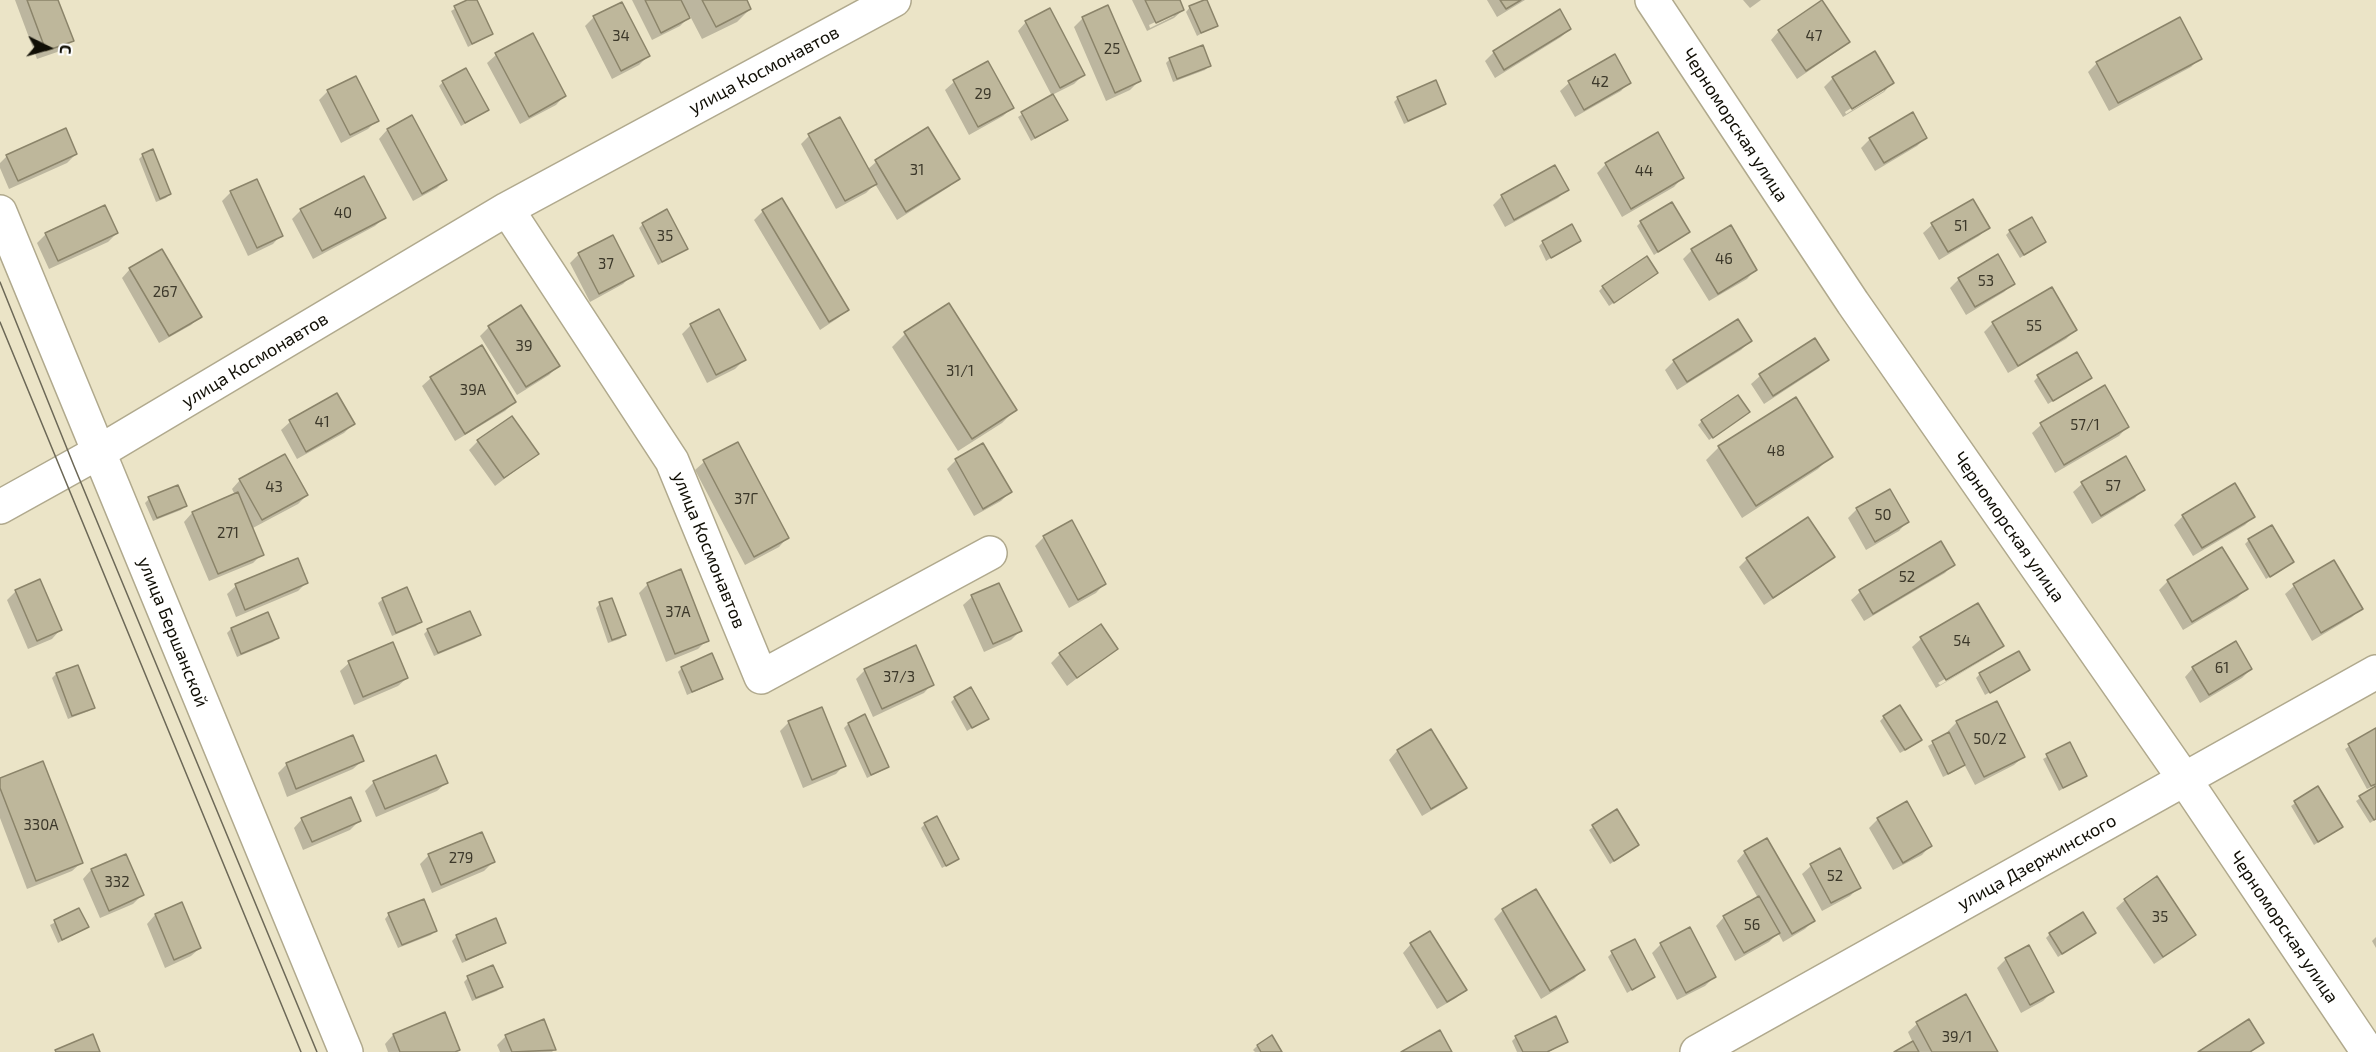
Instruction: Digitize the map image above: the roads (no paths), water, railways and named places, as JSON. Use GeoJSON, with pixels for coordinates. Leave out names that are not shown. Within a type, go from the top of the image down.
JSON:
{"type":"FeatureCollection","features":[{"type":"Feature","properties":{"kind":"street","name":"улица Космонавтов"},"geometry":{"type":"LineString","coordinates":[[0,507],[99,452],[507,209],[894,0]]}},
{"type":"Feature","properties":{"kind":"street","name":"Черноморская улица"},"geometry":{"type":"LineString","coordinates":[[1652,0],[1853,303],[2185,780],[2368,1052]]}},
{"type":"Feature","properties":{"kind":"street","name":"улица Космонавтов"},"geometry":{"type":"LineString","coordinates":[[507,209],[672,461],[761,677],[990,553]]}},
{"type":"Feature","properties":{"kind":"street","name":"улица Бершанской"},"geometry":{"type":"LineString","coordinates":[[0,212],[346,1052]]}},
{"type":"Feature","properties":{"kind":"street","name":"улица Дзержинского"},"geometry":{"type":"LineString","coordinates":[[1697,1052],[2376,672]]}},
{"type":"Feature","properties":{"kind":"tram line"},"geometry":{"type":"LineString","coordinates":[[0,282],[317,1052]]}},
{"type":"Feature","properties":{"kind":"tram line"},"geometry":{"type":"LineString","coordinates":[[0,322],[301,1052]]}}]}
